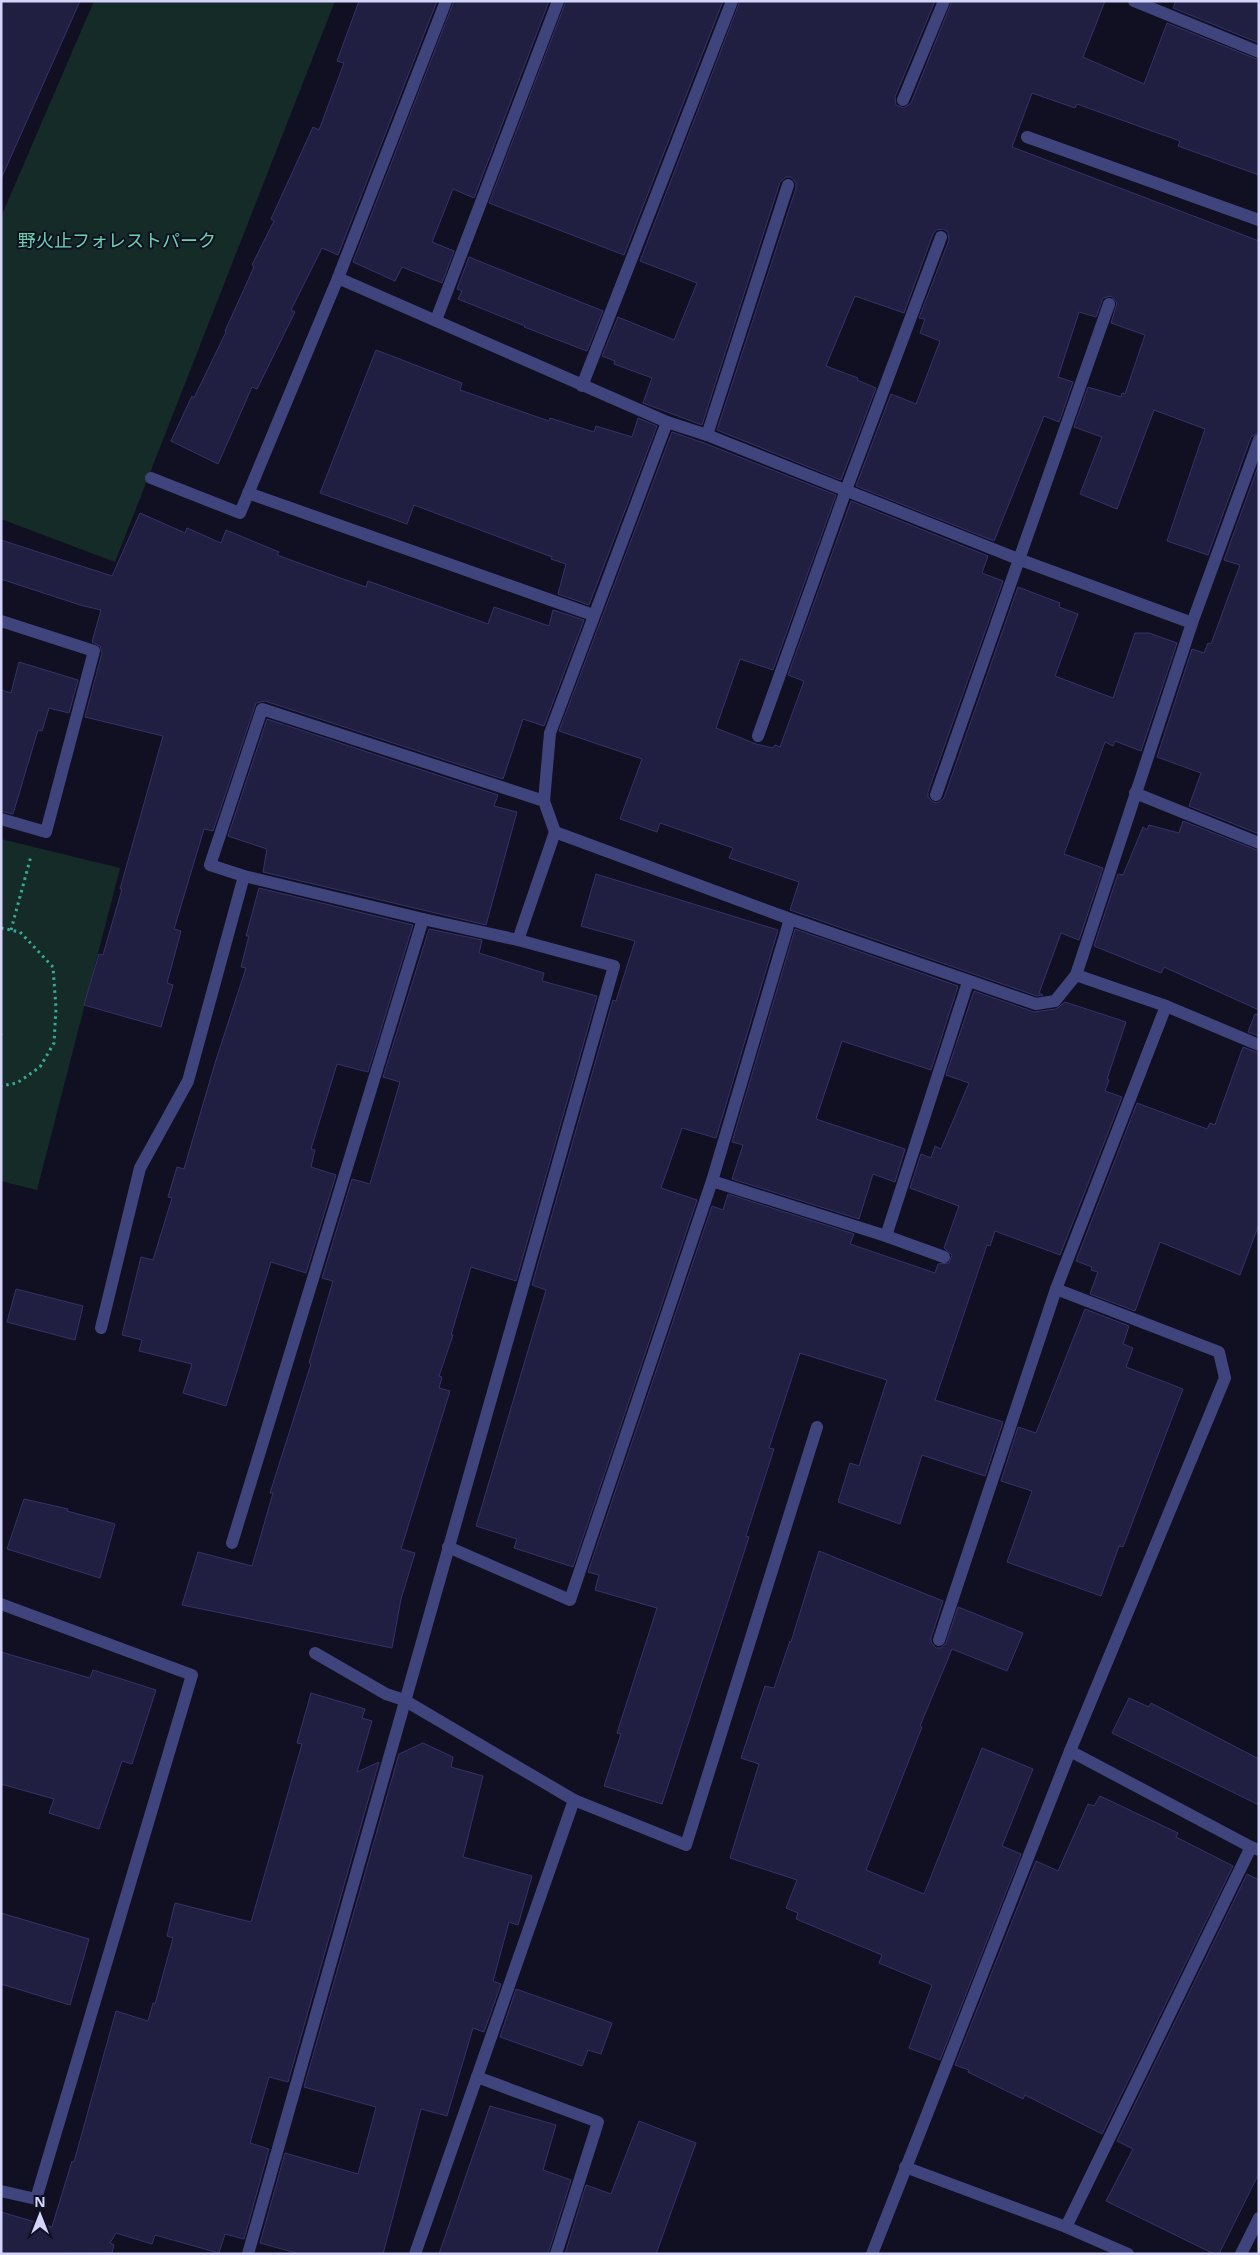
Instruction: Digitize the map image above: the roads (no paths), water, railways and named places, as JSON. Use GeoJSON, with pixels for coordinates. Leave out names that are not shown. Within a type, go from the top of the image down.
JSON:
{"type":"FeatureCollection","features":[{"type":"Feature","properties":{"kind":"street"},"geometry":{"type":"LineString","coordinates":[[151,478],[240,513],[338,278],[446,1]]}},
{"type":"Feature","properties":{"kind":"street"},"geometry":{"type":"LineString","coordinates":[[436,320],[558,1]]}},
{"type":"Feature","properties":{"kind":"street"},"geometry":{"type":"LineString","coordinates":[[582,386],[732,1]]}},
{"type":"Feature","properties":{"kind":"street"},"geometry":{"type":"LineString","coordinates":[[903,100],[944,1]]}},
{"type":"Feature","properties":{"kind":"street"},"geometry":{"type":"LineString","coordinates":[[1134,1],[1259,52]]}},
{"type":"Feature","properties":{"kind":"street"},"geometry":{"type":"LineString","coordinates":[[1027,136],[1259,220]]}},
{"type":"Feature","properties":{"kind":"street"},"geometry":{"type":"LineString","coordinates":[[707,435],[788,185]]}},
{"type":"Feature","properties":{"kind":"street"},"geometry":{"type":"LineString","coordinates":[[758,736],[846,490],[941,237]]}},
{"type":"Feature","properties":{"kind":"street"},"geometry":{"type":"LineString","coordinates":[[338,278],[667,422],[707,435],[1018,559],[1192,623]]}},
{"type":"Feature","properties":{"kind":"street"},"geometry":{"type":"LineString","coordinates":[[936,795],[1109,304]]}},
{"type":"Feature","properties":{"kind":"street"},"geometry":{"type":"LineString","coordinates":[[518,940],[555,832],[544,801],[550,733],[667,422]]}},
{"type":"Feature","properties":{"kind":"street"},"geometry":{"type":"LineString","coordinates":[[555,832],[790,920],[968,982],[1036,1004],[1055,1001],[1076,974],[1192,623],[1259,440]]}},
{"type":"Feature","properties":{"kind":"street"},"geometry":{"type":"LineString","coordinates":[[248,493],[593,615]]}},
{"type":"Feature","properties":{"kind":"street"},"geometry":{"type":"LineString","coordinates":[[1,621],[94,651],[46,832],[1,819]]}},
{"type":"Feature","properties":{"kind":"street"},"geometry":{"type":"LineString","coordinates":[[248,2254],[614,966],[518,940],[244,876],[210,865],[262,709],[544,801]]}},
{"type":"Feature","properties":{"kind":"street"},"geometry":{"type":"LineString","coordinates":[[1135,793],[1259,843]]}},
{"type":"Feature","properties":{"kind":"street"},"geometry":{"type":"LineString","coordinates":[[102,1328],[140,1168],[188,1081],[244,876]]}},
{"type":"Feature","properties":{"kind":"street"},"geometry":{"type":"LineString","coordinates":[[232,1543],[422,919]]}},
{"type":"Feature","properties":{"kind":"street"},"geometry":{"type":"LineString","coordinates":[[448,1547],[570,1600],[712,1181],[790,920]]}},
{"type":"Feature","properties":{"kind":"street"},"geometry":{"type":"LineString","coordinates":[[1076,974],[1166,1006],[1259,1045]]}},
{"type":"Feature","properties":{"kind":"street"},"geometry":{"type":"LineString","coordinates":[[886,1236],[968,982]]}},
{"type":"Feature","properties":{"kind":"street"},"geometry":{"type":"LineString","coordinates":[[939,1640],[1056,1290],[1166,1006]]}},
{"type":"Feature","properties":{"kind":"street"},"geometry":{"type":"LineString","coordinates":[[712,1181],[944,1256]]}},
{"type":"Feature","properties":{"kind":"street"},"geometry":{"type":"LineString","coordinates":[[872,2254],[1070,1751],[1225,1378],[1219,1352],[1056,1290]]}},
{"type":"Feature","properties":{"kind":"street"},"geometry":{"type":"LineString","coordinates":[[315,1653],[386,1694],[404,1700],[574,1800],[686,1845],[817,1427]]}},
{"type":"Feature","properties":{"kind":"street"},"geometry":{"type":"LineString","coordinates":[[1,1604],[192,1675],[36,2199],[1,2191]]}},
{"type":"Feature","properties":{"kind":"street"},"geometry":{"type":"LineString","coordinates":[[1066,2227],[1255,1849],[1070,1751]]}},
{"type":"Feature","properties":{"kind":"street"},"geometry":{"type":"LineString","coordinates":[[416,2254],[574,1800]]}},
{"type":"Feature","properties":{"kind":"street"},"geometry":{"type":"LineString","coordinates":[[477,2077],[598,2122],[556,2254]]}},
{"type":"Feature","properties":{"kind":"street"},"geometry":{"type":"LineString","coordinates":[[906,2167],[1066,2227],[1128,2254]]}},
{"type":"Feature","properties":{"kind":"street"},"geometry":{"type":"LineString","coordinates":[[1241,2254],[1259,2218]]}},
{"type":"Feature","properties":{"kind":"park label","name":"野火止フォレストパーク"},"geometry":{"type":"Point","coordinates":[117,241]}}]}
